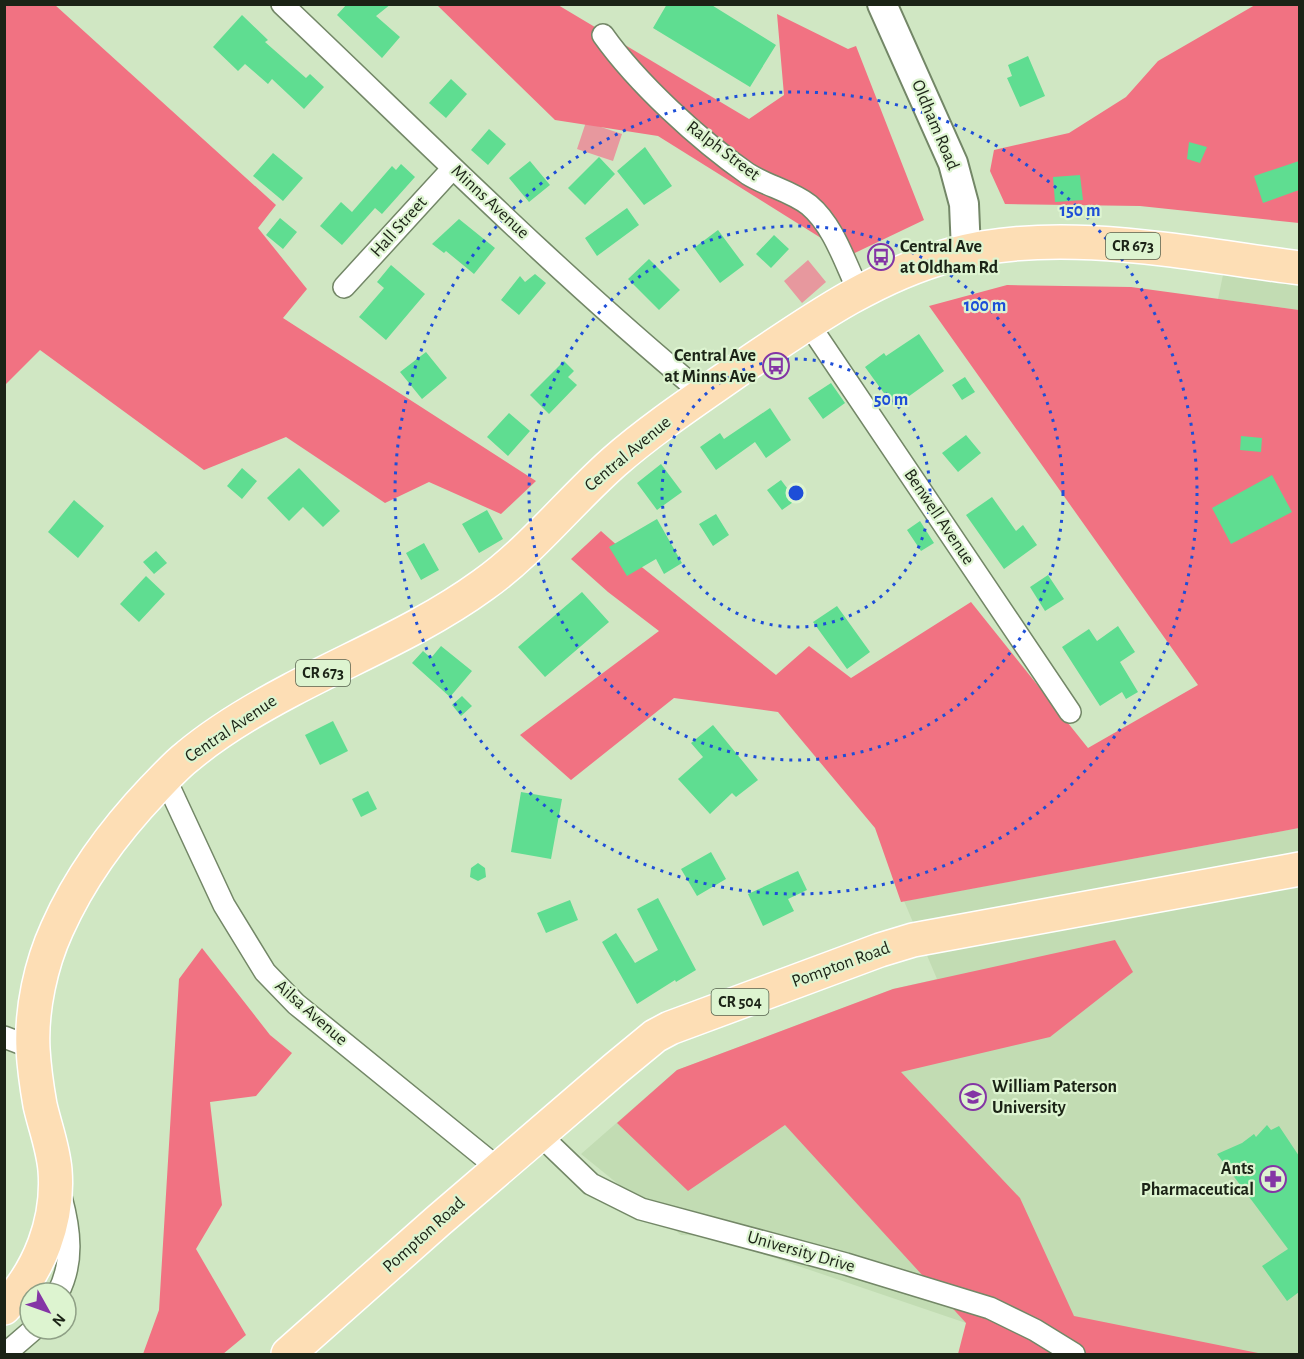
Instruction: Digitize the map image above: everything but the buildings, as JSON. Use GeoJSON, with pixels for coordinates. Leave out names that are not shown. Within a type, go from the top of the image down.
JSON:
{"type":"FeatureCollection","features":[{"type":"Feature","properties":{"kind":"main road","name":"CR 673"},"geometry":{"type":"LineString","coordinates":[[966,251],[1039,242],[1084,243],[1135,247],[1299,268]]}},
{"type":"Feature","properties":{"kind":"main road","name":"Central Avenue"},"geometry":{"type":"LineString","coordinates":[[4,1308],[31,1273],[43,1249],[52,1225],[55,1180],[50,1138],[19,1043],[35,1006],[48,950],[58,925],[89,871],[120,826],[191,753],[237,721],[289,691],[424,622],[482,586],[502,571],[615,461],[703,394],[808,323],[859,292],[894,274],[966,251]]}},
{"type":"Feature","properties":{"kind":"main road","name":"Pompton Road"},"geometry":{"type":"LineString","coordinates":[[288,1354],[539,1134],[641,1047],[662,1032],[880,950],[913,940],[1299,869]]}},
{"type":"Feature","properties":{"kind":"street","name":"Minns Avenue"},"geometry":{"type":"LineString","coordinates":[[282,4],[555,264],[659,358],[703,394]]}},
{"type":"Feature","properties":{"kind":"street","name":"Oldham Road"},"geometry":{"type":"LineString","coordinates":[[882,4],[953,163],[964,204],[966,251]]}},
{"type":"Feature","properties":{"kind":"street","name":"Ralph Street"},"geometry":{"type":"LineString","coordinates":[[603,35],[632,70],[685,122],[730,161],[751,176],[808,205],[826,224],[859,292]]}},
{"type":"Feature","properties":{"kind":"street","name":"Hall Street"},"geometry":{"type":"LineString","coordinates":[[344,287],[453,168]]}},
{"type":"Feature","properties":{"kind":"street","name":"Benwell Avenue"},"geometry":{"type":"LineString","coordinates":[[808,323],[1070,712]]}},
{"type":"Feature","properties":{"kind":"street","name":"Ailsa Avenue"},"geometry":{"type":"LineString","coordinates":[[165,778],[224,905],[265,972],[296,1004],[499,1169]]}},
{"type":"Feature","properties":{"kind":"street","name":"University Drive"},"geometry":{"type":"LineString","coordinates":[[539,1134],[591,1184],[641,1209],[846,1264],[990,1308],[1035,1330],[1074,1354]]}},
{"type":"Feature","properties":{"kind":"street"},"geometry":{"type":"LineString","coordinates":[[55,1180],[68,1225],[70,1248],[63,1281]]}},
{"type":"Feature","properties":{"kind":"street"},"geometry":{"type":"LineString","coordinates":[[5,1354],[20,1341]]}},
{"type":"Feature","properties":{"kind":"shaded area"},"geometry":{"type":"Polygon","coordinates":[[[5,4],[55,5],[276,205],[258,228],[307,289],[283,318],[536,481],[501,514],[429,482],[385,503],[286,437],[204,470],[40,350],[5,385],[5,4]]]}},
{"type":"Feature","properties":{"kind":"shaded area"},"geometry":{"type":"Polygon","coordinates":[[[437,5],[558,5],[749,119],[784,95],[777,14],[848,49],[856,46],[924,220],[838,261],[829,243],[658,136],[555,120],[437,5]]]}},
{"type":"Feature","properties":{"kind":"shaded area"},"geometry":{"type":"Polygon","coordinates":[[[1255,5],[1299,5],[1299,223],[1140,206],[1005,204],[990,171],[994,150],[1069,133],[1126,97],[1158,61],[1255,5]]]}},
{"type":"Feature","properties":{"kind":"shaded area"},"geometry":{"type":"Polygon","coordinates":[[[586,122],[622,134],[613,161],[577,149],[586,122]]]}},
{"type":"Feature","properties":{"kind":"shaded area"},"geometry":{"type":"Polygon","coordinates":[[[808,260],[826,282],[802,303],[784,281],[808,260]]]}},
{"type":"Feature","properties":{"kind":"shaded area"},"geometry":{"type":"Polygon","coordinates":[[[1224,270],[1299,280],[1299,310],[1218,299],[1224,270]]]}},
{"type":"Feature","properties":{"kind":"shaded area"},"geometry":{"type":"Polygon","coordinates":[[[1007,285],[1131,287],[1299,310],[1299,828],[901,902],[875,828],[778,712],[674,698],[571,780],[520,735],[659,631],[608,592],[571,559],[601,531],[638,564],[776,675],[809,646],[851,678],[971,602],[1088,748],[1198,685],[929,306],[1007,285]]]}},
{"type":"Feature","properties":{"kind":"shaded area","name":"William Paterson University"},"geometry":{"type":"Polygon","coordinates":[[[1299,828],[1299,1354],[1032,1354],[966,1323],[710,1236],[681,1235],[581,1154],[677,1070],[893,989],[937,979],[904,901],[1299,828]]]}},
{"type":"Feature","properties":{"kind":"shaded area"},"geometry":{"type":"Polygon","coordinates":[[[1115,940],[1133,972],[1050,1037],[901,1072],[1020,1198],[1074,1316],[1263,1354],[958,1354],[966,1323],[785,1125],[688,1191],[617,1123],[677,1070],[893,989],[1115,940]]]}},
{"type":"Feature","properties":{"kind":"shaded area"},"geometry":{"type":"Polygon","coordinates":[[[202,948],[270,1035],[292,1053],[256,1096],[210,1102],[222,1205],[196,1249],[246,1335],[223,1354],[143,1354],[159,1310],[179,979],[202,948]]]}},
{"type":"Feature","properties":{"kind":"place","name":"Central Ave at Oldham Rd"},"geometry":{"type":"Point","coordinates":[881,257]}},
{"type":"Feature","properties":{"kind":"place","name":"Central Ave at Minns Ave"},"geometry":{"type":"Point","coordinates":[776,366]}},
{"type":"Feature","properties":{"kind":"place","name":"William Paterson University"},"geometry":{"type":"Point","coordinates":[973,1097]}},
{"type":"Feature","properties":{"kind":"place","name":"Ants Pharmaceutical"},"geometry":{"type":"Point","coordinates":[1273,1179]}}]}
